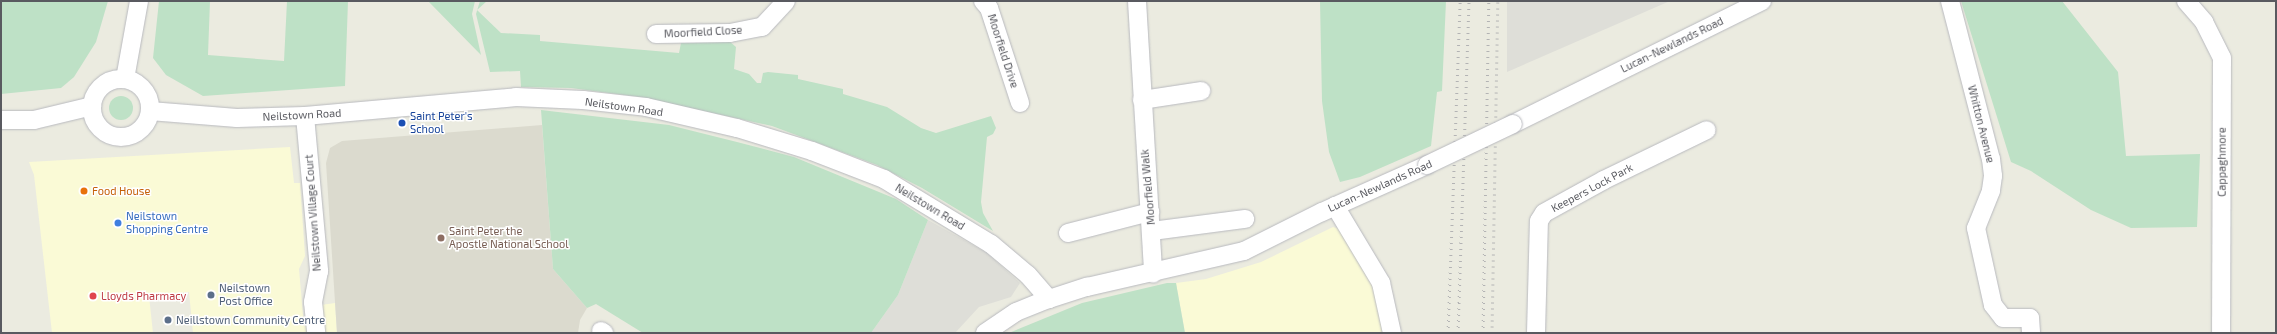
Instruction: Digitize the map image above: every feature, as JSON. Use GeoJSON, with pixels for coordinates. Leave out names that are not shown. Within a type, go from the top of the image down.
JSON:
{"type":"FeatureCollection","features":[{"type":"Feature","properties":{"kind":"street"},"geometry":{"type":"LineString","coordinates":[[125,79],[139,1]]}},
{"type":"Feature","properties":{"kind":"street","name":"Moorfield Close"},"geometry":{"type":"LineString","coordinates":[[656,34],[730,33],[762,27],[786,1]]}},
{"type":"Feature","properties":{"kind":"street","name":"Moorfield Drive"},"geometry":{"type":"LineString","coordinates":[[983,1],[989,8],[1020,103]]}},
{"type":"Feature","properties":{"kind":"street","name":"Moorfield Walk"},"geometry":{"type":"LineString","coordinates":[[1137,1],[1142,100],[1152,231],[1153,274]]}},
{"type":"Feature","properties":{"kind":"street","name":"Lucan-Newlands Road"},"geometry":{"type":"LineString","coordinates":[[985,333],[1016,312],[1049,299],[1087,287],[1153,274],[1244,251],[1335,206],[1427,165],[1513,124],[1762,1]]}},
{"type":"Feature","properties":{"kind":"street","name":"Whitton Avenue"},"geometry":{"type":"LineString","coordinates":[[1950,1],[1991,159],[1993,176],[1991,190],[1976,228],[1993,305],[2003,318],[2030,318],[2031,333]]}},
{"type":"Feature","properties":{"kind":"street","name":"Cappaghmore"},"geometry":{"type":"LineString","coordinates":[[2186,1],[2204,22],[2222,58],[2221,333]]}},
{"type":"Feature","properties":{"kind":"street"},"geometry":{"type":"LineString","coordinates":[[125,79],[133,82],[146,93],[150,111],[147,121],[137,133],[117,137],[98,126],[92,106],[95,95],[104,85],[113,80],[125,79]]}},
{"type":"Feature","properties":{"kind":"street"},"geometry":{"type":"LineString","coordinates":[[1142,100],[1200,91]]}},
{"type":"Feature","properties":{"kind":"street","name":"Neilstown Road"},"geometry":{"type":"LineString","coordinates":[[150,111],[237,118],[305,116],[516,97],[583,100],[646,107],[737,128],[812,151],[884,179],[991,244],[1028,275],[1049,299]]}},
{"type":"Feature","properties":{"kind":"street"},"geometry":{"type":"LineString","coordinates":[[1,120],[34,120],[92,106]]}},
{"type":"Feature","properties":{"kind":"street","name":"Neilstown Village Court"},"geometry":{"type":"LineString","coordinates":[[305,116],[318,271],[313,302],[316,333]]}},
{"type":"Feature","properties":{"kind":"street","name":"Keepers Lock Park"},"geometry":{"type":"LineString","coordinates":[[1536,333],[1538,221],[1544,213],[1604,180],[1707,130]]}},
{"type":"Feature","properties":{"kind":"street"},"geometry":{"type":"LineString","coordinates":[[1335,206],[1381,283],[1392,333]]}},
{"type":"Feature","properties":{"kind":"street"},"geometry":{"type":"LineString","coordinates":[[1068,233],[1150,212]]}},
{"type":"Feature","properties":{"kind":"street"},"geometry":{"type":"LineString","coordinates":[[1152,231],[1245,219]]}},
{"type":"Feature","properties":{"kind":"shaded area"},"geometry":{"type":"Polygon","coordinates":[[[1,1],[108,1],[96,42],[74,77],[61,88],[1,94],[1,1]]]}},
{"type":"Feature","properties":{"kind":"shaded area"},"geometry":{"type":"Polygon","coordinates":[[[159,1],[210,1],[208,55],[284,61],[287,1],[348,1],[345,86],[203,96],[166,75],[153,58],[159,1]]]}},
{"type":"Feature","properties":{"kind":"shaded area"},"geometry":{"type":"Polygon","coordinates":[[[428,1],[475,1],[472,14],[481,55],[428,1]]]}},
{"type":"Feature","properties":{"kind":"shaded area"},"geometry":{"type":"Polygon","coordinates":[[[480,1],[487,1],[477,10],[480,1]]]}},
{"type":"Feature","properties":{"kind":"shaded area"},"geometry":{"type":"Polygon","coordinates":[[[1320,1],[1446,1],[1442,91],[1437,92],[1431,146],[1360,177],[1340,182],[1329,152],[1322,101],[1320,1]]]}},
{"type":"Feature","properties":{"kind":"shaded area"},"geometry":{"type":"Polygon","coordinates":[[[1507,1],[1670,1],[1507,72],[1507,1]]]}},
{"type":"Feature","properties":{"kind":"shaded area"},"geometry":{"type":"Polygon","coordinates":[[[1961,1],[2062,1],[2118,72],[2126,156],[2200,154],[2197,227],[2131,228],[2091,210],[2031,171],[2011,162],[1961,1]]]}},
{"type":"Feature","properties":{"kind":"shaded area"},"geometry":{"type":"Polygon","coordinates":[[[477,10],[501,33],[540,35],[540,41],[679,53],[681,43],[729,41],[736,47],[734,69],[749,74],[757,83],[761,83],[763,73],[768,72],[798,75],[798,79],[843,89],[843,94],[887,107],[921,128],[936,133],[991,116],[996,128],[993,134],[987,137],[981,202],[983,213],[993,231],[922,188],[877,165],[772,126],[639,97],[571,88],[521,87],[520,71],[490,72],[476,14],[477,10]]]}},
{"type":"Feature","properties":{"kind":"shaded area"},"geometry":{"type":"Polygon","coordinates":[[[121,96],[126,97],[132,103],[132,113],[126,119],[121,120],[116,119],[110,113],[109,108],[110,103],[116,97],[121,96]]]}},
{"type":"Feature","properties":{"kind":"shaded area"},"geometry":{"type":"Polygon","coordinates":[[[541,110],[669,125],[794,157],[896,199],[928,220],[898,295],[871,333],[643,333],[596,304],[587,308],[553,269],[541,110]]]}},
{"type":"Feature","properties":{"kind":"shaded area","name":"Saint Peter the Apostle National School"},"geometry":{"type":"Polygon","coordinates":[[[542,125],[553,269],[587,308],[580,320],[578,333],[337,333],[326,163],[330,148],[342,141],[542,125]]]}},
{"type":"Feature","properties":{"kind":"shaded area"},"geometry":{"type":"Polygon","coordinates":[[[290,147],[294,183],[300,183],[305,256],[299,269],[304,326],[322,325],[321,305],[335,303],[337,333],[193,333],[189,292],[149,296],[153,333],[52,333],[34,175],[29,162],[290,147]]]}},
{"type":"Feature","properties":{"kind":"shaded area"},"geometry":{"type":"Polygon","coordinates":[[[928,220],[987,253],[1020,283],[1011,297],[979,307],[955,333],[871,333],[898,295],[928,220]]]}},
{"type":"Feature","properties":{"kind":"shaded area"},"geometry":{"type":"Polygon","coordinates":[[[1333,227],[1343,230],[1371,276],[1385,333],[1185,333],[1176,283],[1206,279],[1261,262],[1333,227]]]}},
{"type":"Feature","properties":{"kind":"shaded area"},"geometry":{"type":"Polygon","coordinates":[[[1167,283],[1176,283],[1185,333],[1009,333],[1082,303],[1167,283]]]}},
{"type":"Feature","properties":{"kind":"railway"},"geometry":{"type":"LineString","coordinates":[[1448,333],[1460,1]]}},
{"type":"Feature","properties":{"kind":"railway"},"geometry":{"type":"LineString","coordinates":[[1458,333],[1469,1]]}},
{"type":"Feature","properties":{"kind":"railway"},"geometry":{"type":"LineString","coordinates":[[1483,333],[1489,1]]}},
{"type":"Feature","properties":{"kind":"railway"},"geometry":{"type":"LineString","coordinates":[[1492,333],[1498,1]]}},
{"type":"Feature","properties":{"kind":"place","name":"Saint Peter's School"},"geometry":{"type":"Point","coordinates":[402,123]}},
{"type":"Feature","properties":{"kind":"place","name":"Food House"},"geometry":{"type":"Point","coordinates":[84,191]}},
{"type":"Feature","properties":{"kind":"place","name":"Neilstown Shopping Centre"},"geometry":{"type":"Point","coordinates":[118,223]}},
{"type":"Feature","properties":{"kind":"place","name":"Saint Peter the Apostle National School"},"geometry":{"type":"Point","coordinates":[441,238]}},
{"type":"Feature","properties":{"kind":"place","name":"Neilstown Post Office"},"geometry":{"type":"Point","coordinates":[211,295]}},
{"type":"Feature","properties":{"kind":"place","name":"Lloyds Pharmacy"},"geometry":{"type":"Point","coordinates":[93,296]}},
{"type":"Feature","properties":{"kind":"place","name":"Neillstown Community Centre"},"geometry":{"type":"Point","coordinates":[168,320]}}]}
